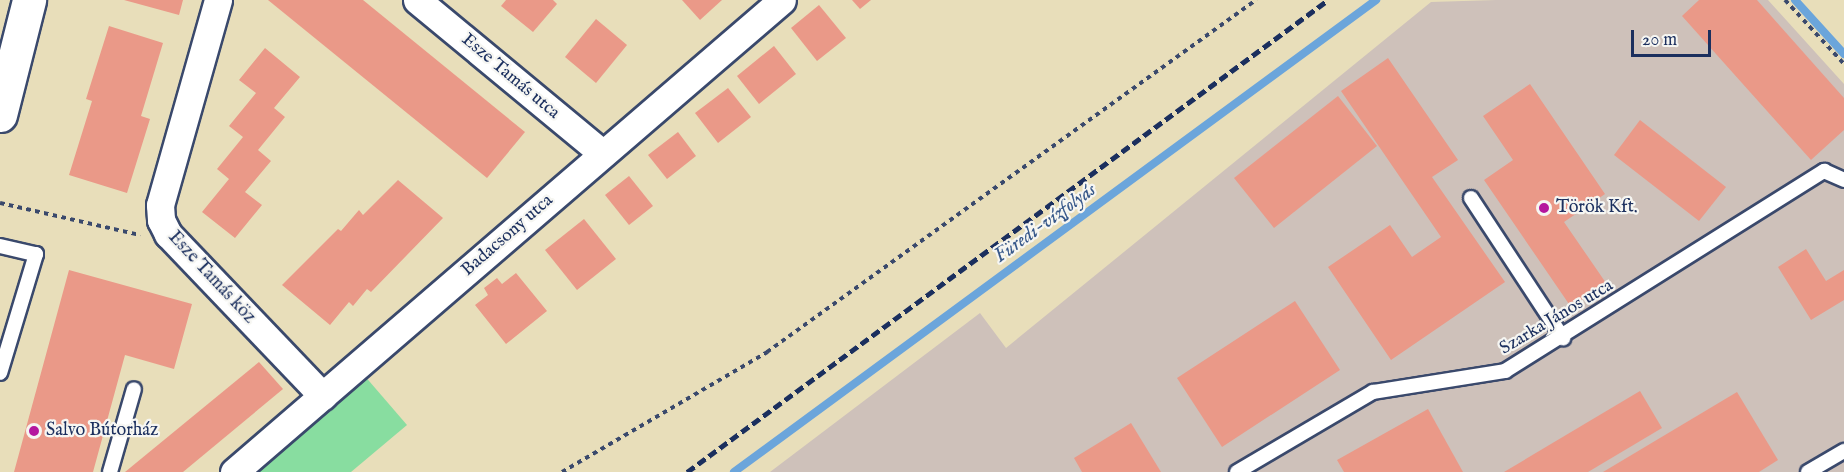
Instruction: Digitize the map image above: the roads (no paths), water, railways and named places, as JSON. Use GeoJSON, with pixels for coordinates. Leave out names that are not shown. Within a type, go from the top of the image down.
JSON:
{"type":"FeatureCollection","features":[{"type":"Feature","properties":{"kind":"street"},"geometry":{"type":"LineString","coordinates":[[0,115],[29,0]]}},
{"type":"Feature","properties":{"kind":"street","name":"Esze Tamás köz"},"geometry":{"type":"LineString","coordinates":[[218,0],[160,205],[168,234],[323,396]]}},
{"type":"Feature","properties":{"kind":"street","name":"Esze Tamás utca"},"geometry":{"type":"LineString","coordinates":[[417,0],[603,154]]}},
{"type":"Feature","properties":{"kind":"street","name":"Badacsony utca"},"geometry":{"type":"LineString","coordinates":[[234,472],[782,0]]}},
{"type":"Feature","properties":{"kind":"lane","name":"Szarka János utca"},"geometry":{"type":"LineString","coordinates":[[1237,472],[1372,392],[1505,371],[1563,338],[1824,171],[1844,180]]}},
{"type":"Feature","properties":{"kind":"lane"},"geometry":{"type":"LineString","coordinates":[[1472,198],[1563,338]]}},
{"type":"Feature","properties":{"kind":"lane"},"geometry":{"type":"LineString","coordinates":[[0,246],[36,254],[0,373]]}},
{"type":"Feature","properties":{"kind":"lane"},"geometry":{"type":"LineString","coordinates":[[110,472],[134,389]]}},
{"type":"Feature","properties":{"kind":"lane"},"geometry":{"type":"LineString","coordinates":[[1808,472],[1844,451]]}},
{"type":"Feature","properties":{"kind":"waterway","name":"Füredi-vízfolyás"},"geometry":{"type":"LineString","coordinates":[[734,472],[1376,0]]}},
{"type":"Feature","properties":{"kind":"waterway"},"geometry":{"type":"LineString","coordinates":[[1795,0],[1844,54]]}},
{"type":"Feature","properties":{"kind":"railway"},"geometry":{"type":"LineString","coordinates":[[687,472],[1328,0]]}},
{"type":"Feature","properties":{"kind":"place","name":"Török Kft."},"geometry":{"type":"Point","coordinates":[1544,208]}},
{"type":"Feature","properties":{"kind":"place","name":"Salvo Bútorház"},"geometry":{"type":"Point","coordinates":[34,431]}}]}
